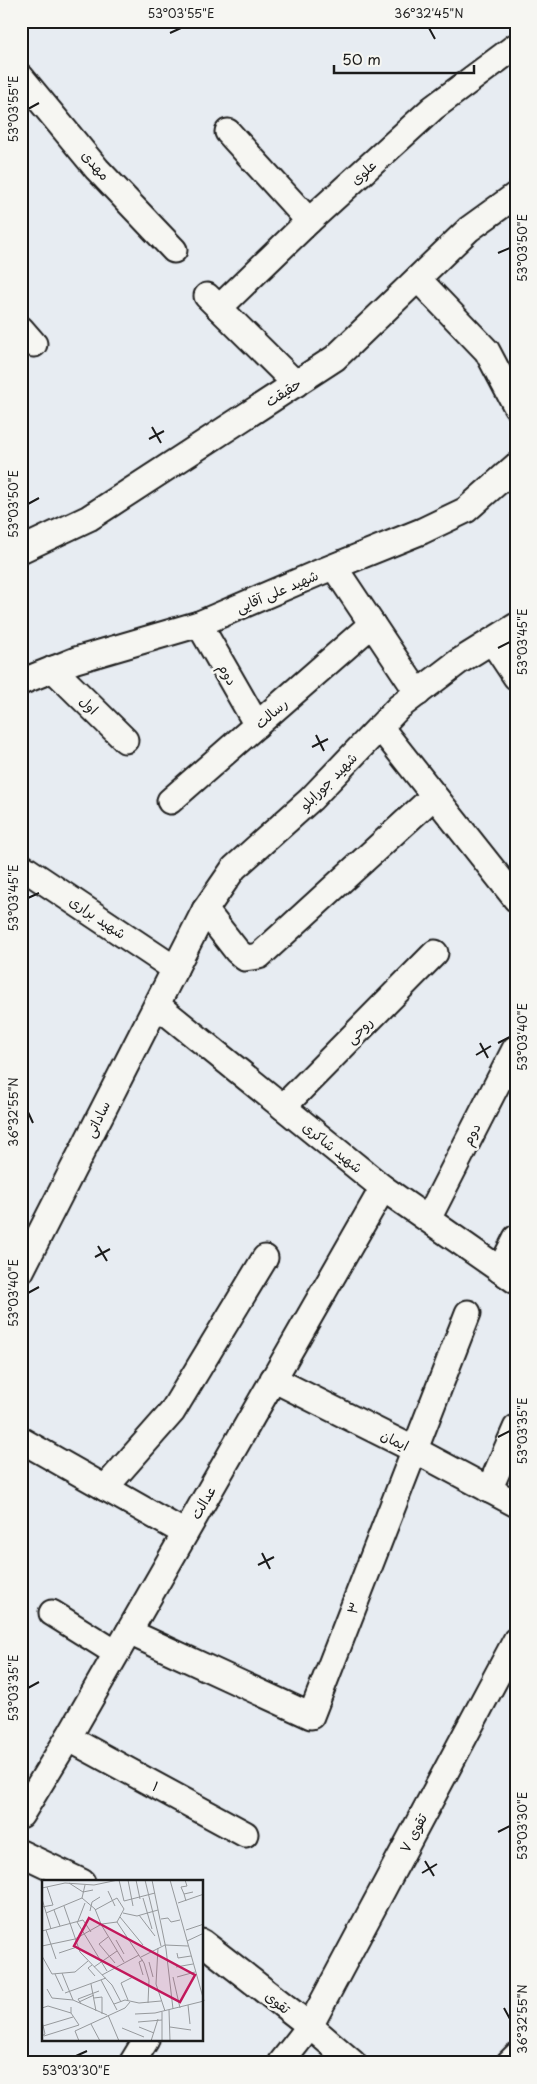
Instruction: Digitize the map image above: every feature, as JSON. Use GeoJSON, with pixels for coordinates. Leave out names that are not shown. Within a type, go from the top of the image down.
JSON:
{"type":"FeatureCollection","features":[{"type":"Feature","properties":{"kind":"street","name":"علوی"},"geometry":{"type":"LineString","coordinates":[[296,384],[213,302],[310,221],[433,108],[516,46]]}},
{"type":"Feature","properties":{"kind":"street","name":"مهدی"},"geometry":{"type":"LineString","coordinates":[[21,77],[97,169],[174,250]]}},
{"type":"Feature","properties":{"kind":"street"},"geometry":{"type":"LineString","coordinates":[[228,132],[310,221]]}},
{"type":"Feature","properties":{"kind":"street","name":"حقیقت"},"geometry":{"type":"LineString","coordinates":[[21,550],[89,518],[335,358],[469,229],[512,204]]}},
{"type":"Feature","properties":{"kind":"street"},"geometry":{"type":"LineString","coordinates":[[418,279],[487,351],[516,406]]}},
{"type":"Feature","properties":{"kind":"street","name":"شهید علی آقایی"},"geometry":{"type":"LineString","coordinates":[[21,682],[76,660],[199,624],[422,531],[466,510],[516,466]]}},
{"type":"Feature","properties":{"kind":"street"},"geometry":{"type":"LineString","coordinates":[[334,567],[418,693]]}},
{"type":"Feature","properties":{"kind":"street","name":"دوم"},"geometry":{"type":"LineString","coordinates":[[199,624],[257,725]]}},
{"type":"Feature","properties":{"kind":"street","name":"رسالت"},"geometry":{"type":"LineString","coordinates":[[170,801],[372,624]]}},
{"type":"Feature","properties":{"kind":"street","name":"شهید جورابلو"},"geometry":{"type":"LineString","coordinates":[[175,969],[204,910],[234,868],[311,799],[399,707],[458,662],[516,626]]}},
{"type":"Feature","properties":{"kind":"street"},"geometry":{"type":"LineString","coordinates":[[492,640],[516,677]]}},
{"type":"Feature","properties":{"kind":"street","name":"اول"},"geometry":{"type":"LineString","coordinates":[[53,670],[126,740]]}},
{"type":"Feature","properties":{"kind":"street"},"geometry":{"type":"LineString","coordinates":[[380,727],[516,899]]}},
{"type":"Feature","properties":{"kind":"street"},"geometry":{"type":"LineString","coordinates":[[204,910],[237,951],[245,958],[260,956],[434,796]]}},
{"type":"Feature","properties":{"kind":"street","name":"شهید براری"},"geometry":{"type":"LineString","coordinates":[[21,866],[175,969]]}},
{"type":"Feature","properties":{"kind":"street","name":"روحی"},"geometry":{"type":"LineString","coordinates":[[283,1107],[435,953]]}},
{"type":"Feature","properties":{"kind":"street","name":"ساداتی"},"geometry":{"type":"LineString","coordinates":[[21,1271],[175,969]]}},
{"type":"Feature","properties":{"kind":"street","name":"شهید شاکری"},"geometry":{"type":"LineString","coordinates":[[157,1005],[383,1188],[508,1275]]}},
{"type":"Feature","properties":{"kind":"street","name":"دوم"},"geometry":{"type":"LineString","coordinates":[[428,1219],[515,1049]]}},
{"type":"Feature","properties":{"kind":"street","name":"عدالت"},"geometry":{"type":"LineString","coordinates":[[21,1815],[68,1738],[383,1188]]}},
{"type":"Feature","properties":{"kind":"street"},"geometry":{"type":"LineString","coordinates":[[508,1275],[516,1238]]}},
{"type":"Feature","properties":{"kind":"street"},"geometry":{"type":"LineString","coordinates":[[105,1488],[172,1412],[265,1258]]}},
{"type":"Feature","properties":{"kind":"street","name":"۳"},"geometry":{"type":"LineString","coordinates":[[128,1632],[311,1716],[468,1313]]}},
{"type":"Feature","properties":{"kind":"street","name":"ایمان"},"geometry":{"type":"LineString","coordinates":[[273,1379],[415,1450],[516,1504]]}},
{"type":"Feature","properties":{"kind":"street"},"geometry":{"type":"LineString","coordinates":[[489,1490],[516,1428]]}},
{"type":"Feature","properties":{"kind":"street"},"geometry":{"type":"LineString","coordinates":[[21,1440],[185,1533]]}},
{"type":"Feature","properties":{"kind":"street"},"geometry":{"type":"LineString","coordinates":[[52,1613],[116,1653]]}},
{"type":"Feature","properties":{"kind":"street","name":"تقوی ۷"},"geometry":{"type":"LineString","coordinates":[[281,2063],[310,2026],[516,1640]]}},
{"type":"Feature","properties":{"kind":"street","name":"۱"},"geometry":{"type":"LineString","coordinates":[[68,1738],[245,1834]]}},
{"type":"Feature","properties":{"kind":"street"},"geometry":{"type":"LineString","coordinates":[[21,1853],[78,1880]]}},
{"type":"Feature","properties":{"kind":"street","name":"تقوی"},"geometry":{"type":"LineString","coordinates":[[204,1944],[310,2026],[353,2063]]}},
{"type":"Feature","properties":{"kind":"street"},"geometry":{"type":"LineString","coordinates":[[132,2063],[145,2042]]}},
{"type":"Feature","properties":{"kind":"street"},"geometry":{"type":"LineString","coordinates":[[509,2063],[516,2056]]}}]}
